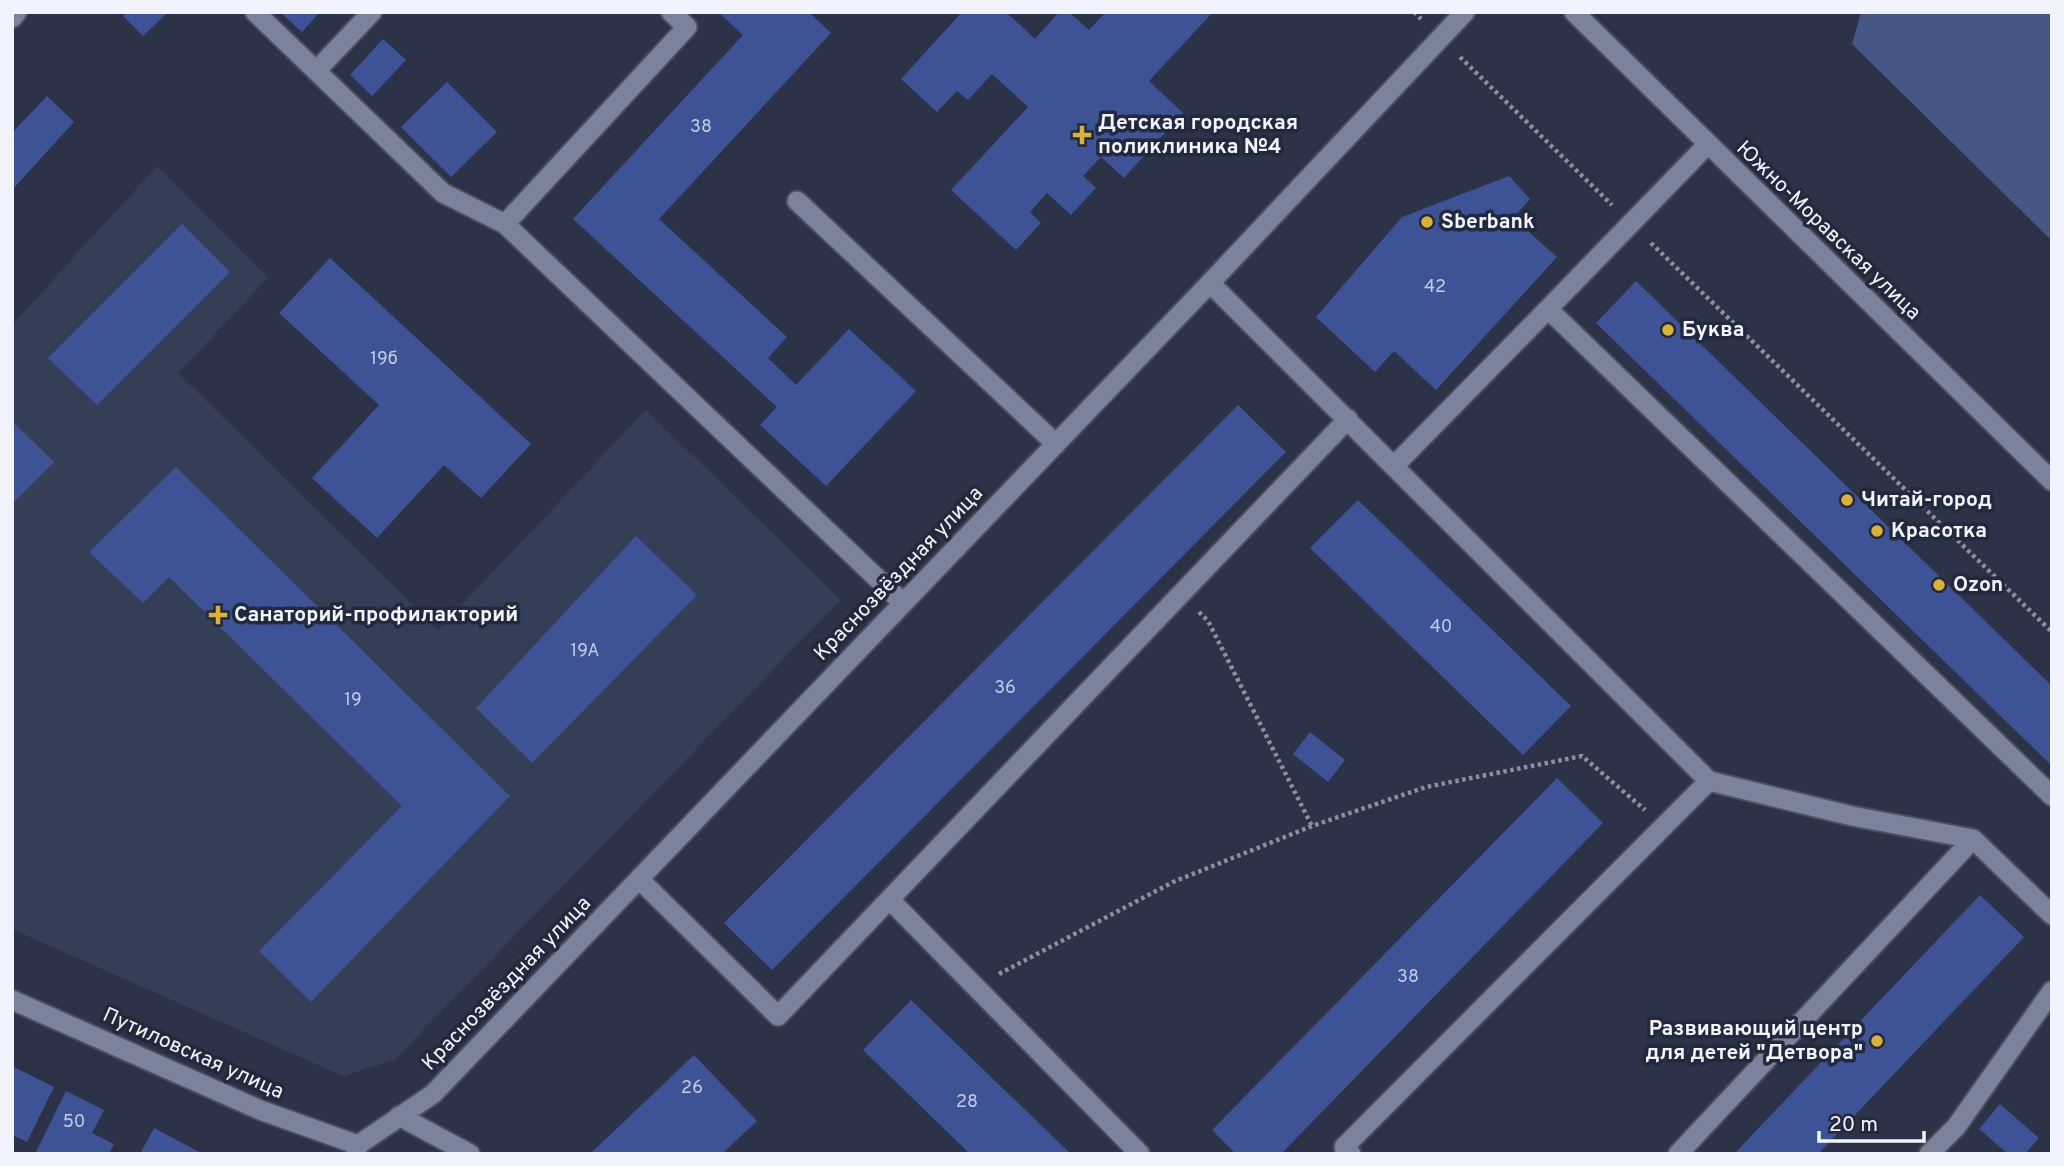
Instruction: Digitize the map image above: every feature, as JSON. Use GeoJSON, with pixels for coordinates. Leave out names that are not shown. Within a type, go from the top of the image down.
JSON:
{"type":"FeatureCollection","features":[{"type":"Feature","properties":{"kind":"street"},"geometry":{"type":"LineString","coordinates":[[12,18],[18,12]]}},
{"type":"Feature","properties":{"kind":"street"},"geometry":{"type":"LineString","coordinates":[[255,12],[443,193],[505,224],[902,602]]}},
{"type":"Feature","properties":{"kind":"street"},"geometry":{"type":"LineString","coordinates":[[316,71],[372,12]]}},
{"type":"Feature","properties":{"kind":"street"},"geometry":{"type":"LineString","coordinates":[[505,224],[687,27],[671,12]]}},
{"type":"Feature","properties":{"kind":"street","name":"Краснозвёздная улица"},"geometry":{"type":"LineString","coordinates":[[357,1150],[399,1116],[432,1094],[1210,283],[1465,12]]}},
{"type":"Feature","properties":{"kind":"street","name":"Южно-Моравская улица"},"geometry":{"type":"LineString","coordinates":[[1574,12],[2052,481]]}},
{"type":"Feature","properties":{"kind":"street"},"geometry":{"type":"LineString","coordinates":[[1395,465],[1707,145]]}},
{"type":"Feature","properties":{"kind":"street"},"geometry":{"type":"LineString","coordinates":[[797,201],[1056,444]]}},
{"type":"Feature","properties":{"kind":"street"},"geometry":{"type":"LineString","coordinates":[[1210,283],[1709,781],[1852,816],[1973,839],[2052,915]]}},
{"type":"Feature","properties":{"kind":"street"},"geometry":{"type":"LineString","coordinates":[[1548,309],[2052,796]]}},
{"type":"Feature","properties":{"kind":"street"},"geometry":{"type":"LineString","coordinates":[[639,879],[778,1016],[891,901],[1348,419]]}},
{"type":"Feature","properties":{"kind":"street"},"geometry":{"type":"LineString","coordinates":[[1344,1152],[1709,781]]}},
{"type":"Feature","properties":{"kind":"street"},"geometry":{"type":"LineString","coordinates":[[1678,1154],[1973,839]]}},
{"type":"Feature","properties":{"kind":"street"},"geometry":{"type":"LineString","coordinates":[[891,901],[1140,1154]]}},
{"type":"Feature","properties":{"kind":"street"},"geometry":{"type":"LineString","coordinates":[[1929,1154],[1956,1127],[2052,991]]}},
{"type":"Feature","properties":{"kind":"street","name":"Путиловская улица"},"geometry":{"type":"LineString","coordinates":[[12,1000],[357,1150]]}},
{"type":"Feature","properties":{"kind":"street"},"geometry":{"type":"LineString","coordinates":[[399,1116],[470,1154]]}},
{"type":"Feature","properties":{"kind":"path"},"geometry":{"type":"LineString","coordinates":[[1414,12],[2052,632]]}},
{"type":"Feature","properties":{"kind":"path"},"geometry":{"type":"LineString","coordinates":[[1208,621],[1312,826]]}},
{"type":"Feature","properties":{"kind":"path"},"geometry":{"type":"LineString","coordinates":[[975,987],[1173,882],[1312,826],[1426,787],[1581,756],[1665,826]]}},
{"type":"Feature","properties":{"kind":"shaded area"},"geometry":{"type":"Polygon","coordinates":[[[1861,12],[2052,12],[2052,241],[1852,44],[1861,12]]]}},
{"type":"Feature","properties":{"kind":"shaded area","name":"Cанаторий-профилакторий"},"geometry":{"type":"Polygon","coordinates":[[[157,166],[268,278],[178,373],[438,630],[646,410],[841,600],[394,1060],[343,1076],[12,929],[12,325],[157,166]]]}},
{"type":"Feature","properties":{"kind":"building"},"geometry":{"type":"Polygon","coordinates":[[[127,12],[168,12],[143,36],[123,16],[127,12]]]}},
{"type":"Feature","properties":{"kind":"building"},"geometry":{"type":"Polygon","coordinates":[[[280,12],[320,12],[302,32],[280,12]]]}},
{"type":"Feature","properties":{"kind":"building"},"geometry":{"type":"Polygon","coordinates":[[[718,12],[809,12],[831,33],[659,219],[787,337],[768,358],[796,385],[849,329],[916,391],[826,486],[760,425],[777,407],[573,219],[743,35],[718,12]]]}},
{"type":"Feature","properties":{"kind":"building","name":"Детская городская поликлиника №4"},"geometry":{"type":"Polygon","coordinates":[[[962,12],[1006,12],[1035,39],[1059,12],[1069,12],[1089,30],[1106,12],[1213,12],[1149,81],[1183,113],[1124,178],[1101,157],[1083,176],[1096,188],[1071,215],[1047,193],[1030,212],[1041,223],[1016,250],[951,190],[1028,107],[992,74],[968,100],[957,91],[937,112],[901,79],[962,12]]]}},
{"type":"Feature","properties":{"kind":"building"},"geometry":{"type":"Polygon","coordinates":[[[383,39],[406,60],[372,96],[350,75],[383,39]]]}},
{"type":"Feature","properties":{"kind":"building"},"geometry":{"type":"Polygon","coordinates":[[[447,82],[497,132],[451,177],[401,127],[447,82]]]}},
{"type":"Feature","properties":{"kind":"building"},"geometry":{"type":"Polygon","coordinates":[[[47,96],[74,122],[12,190],[12,133],[47,96]]]}},
{"type":"Feature","properties":{"kind":"building"},"geometry":{"type":"Polygon","coordinates":[[[1509,176],[1530,199],[1513,218],[1557,257],[1436,390],[1394,351],[1375,372],[1316,317],[1402,217],[1509,176]]]}},
{"type":"Feature","properties":{"kind":"building"},"geometry":{"type":"Polygon","coordinates":[[[182,224],[230,272],[97,405],[48,358],[182,224]]]}},
{"type":"Feature","properties":{"kind":"building"},"geometry":{"type":"Polygon","coordinates":[[[330,258],[531,444],[481,498],[444,465],[377,538],[312,478],[379,405],[279,313],[330,258]]]}},
{"type":"Feature","properties":{"kind":"building"},"geometry":{"type":"Polygon","coordinates":[[[1636,281],[2052,686],[2052,766],[1596,323],[1636,281]]]}},
{"type":"Feature","properties":{"kind":"building"},"geometry":{"type":"Polygon","coordinates":[[[1238,405],[1286,452],[772,970],[724,923],[1238,405]]]}},
{"type":"Feature","properties":{"kind":"building"},"geometry":{"type":"Polygon","coordinates":[[[12,421],[54,462],[12,504],[12,421]]]}},
{"type":"Feature","properties":{"kind":"building"},"geometry":{"type":"Polygon","coordinates":[[[176,467],[510,796],[311,1002],[259,951],[402,806],[169,577],[143,603],[89,552],[176,467]]]}},
{"type":"Feature","properties":{"kind":"building"},"geometry":{"type":"Polygon","coordinates":[[[1358,500],[1571,706],[1523,755],[1310,548],[1358,500]]]}},
{"type":"Feature","properties":{"kind":"building"},"geometry":{"type":"Polygon","coordinates":[[[636,536],[697,595],[532,763],[476,708],[636,536]]]}},
{"type":"Feature","properties":{"kind":"building"},"geometry":{"type":"Polygon","coordinates":[[[1310,732],[1345,760],[1328,782],[1293,754],[1310,732]]]}},
{"type":"Feature","properties":{"kind":"building"},"geometry":{"type":"Polygon","coordinates":[[[1557,778],[1603,823],[1281,1154],[1236,1154],[1212,1130],[1557,778]]]}},
{"type":"Feature","properties":{"kind":"building"},"geometry":{"type":"Polygon","coordinates":[[[1980,895],[2024,937],[1818,1154],[1734,1154],[1980,895]]]}},
{"type":"Feature","properties":{"kind":"building"},"geometry":{"type":"Polygon","coordinates":[[[911,1000],[1071,1154],[970,1154],[863,1050],[911,1000]]]}},
{"type":"Feature","properties":{"kind":"building"},"geometry":{"type":"Polygon","coordinates":[[[694,1055],[757,1121],[722,1154],[590,1154],[694,1055]]]}},
{"type":"Feature","properties":{"kind":"building"},"geometry":{"type":"Polygon","coordinates":[[[12,1066],[54,1087],[27,1142],[12,1135],[12,1066]]]}},
{"type":"Feature","properties":{"kind":"building"},"geometry":{"type":"Polygon","coordinates":[[[66,1091],[104,1110],[92,1133],[114,1144],[109,1154],[35,1154],[66,1091]]]}},
{"type":"Feature","properties":{"kind":"building"},"geometry":{"type":"Polygon","coordinates":[[[2000,1104],[2039,1138],[2025,1154],[2008,1154],[1979,1129],[2000,1104]]]}},
{"type":"Feature","properties":{"kind":"building"},"geometry":{"type":"Polygon","coordinates":[[[154,1128],[203,1154],[140,1154],[154,1128]]]}},
{"type":"Feature","properties":{"kind":"place","name":"Детская городская поликлиника №4"},"geometry":{"type":"Point","coordinates":[1082,135]}},
{"type":"Feature","properties":{"kind":"place","name":"Sberbank"},"geometry":{"type":"Point","coordinates":[1427,222]}},
{"type":"Feature","properties":{"kind":"place","name":"Буква"},"geometry":{"type":"Point","coordinates":[1668,330]}},
{"type":"Feature","properties":{"kind":"place","name":"Читай-город"},"geometry":{"type":"Point","coordinates":[1847,500]}},
{"type":"Feature","properties":{"kind":"place","name":"Красотка"},"geometry":{"type":"Point","coordinates":[1877,531]}},
{"type":"Feature","properties":{"kind":"place","name":"Ozon"},"geometry":{"type":"Point","coordinates":[1939,585]}},
{"type":"Feature","properties":{"kind":"place","name":"Cанаторий-профилакторий"},"geometry":{"type":"Point","coordinates":[218,615]}},
{"type":"Feature","properties":{"kind":"place","name":"Развивающий центр для детей \"Детвора\""},"geometry":{"type":"Point","coordinates":[1877,1041]}}]}
